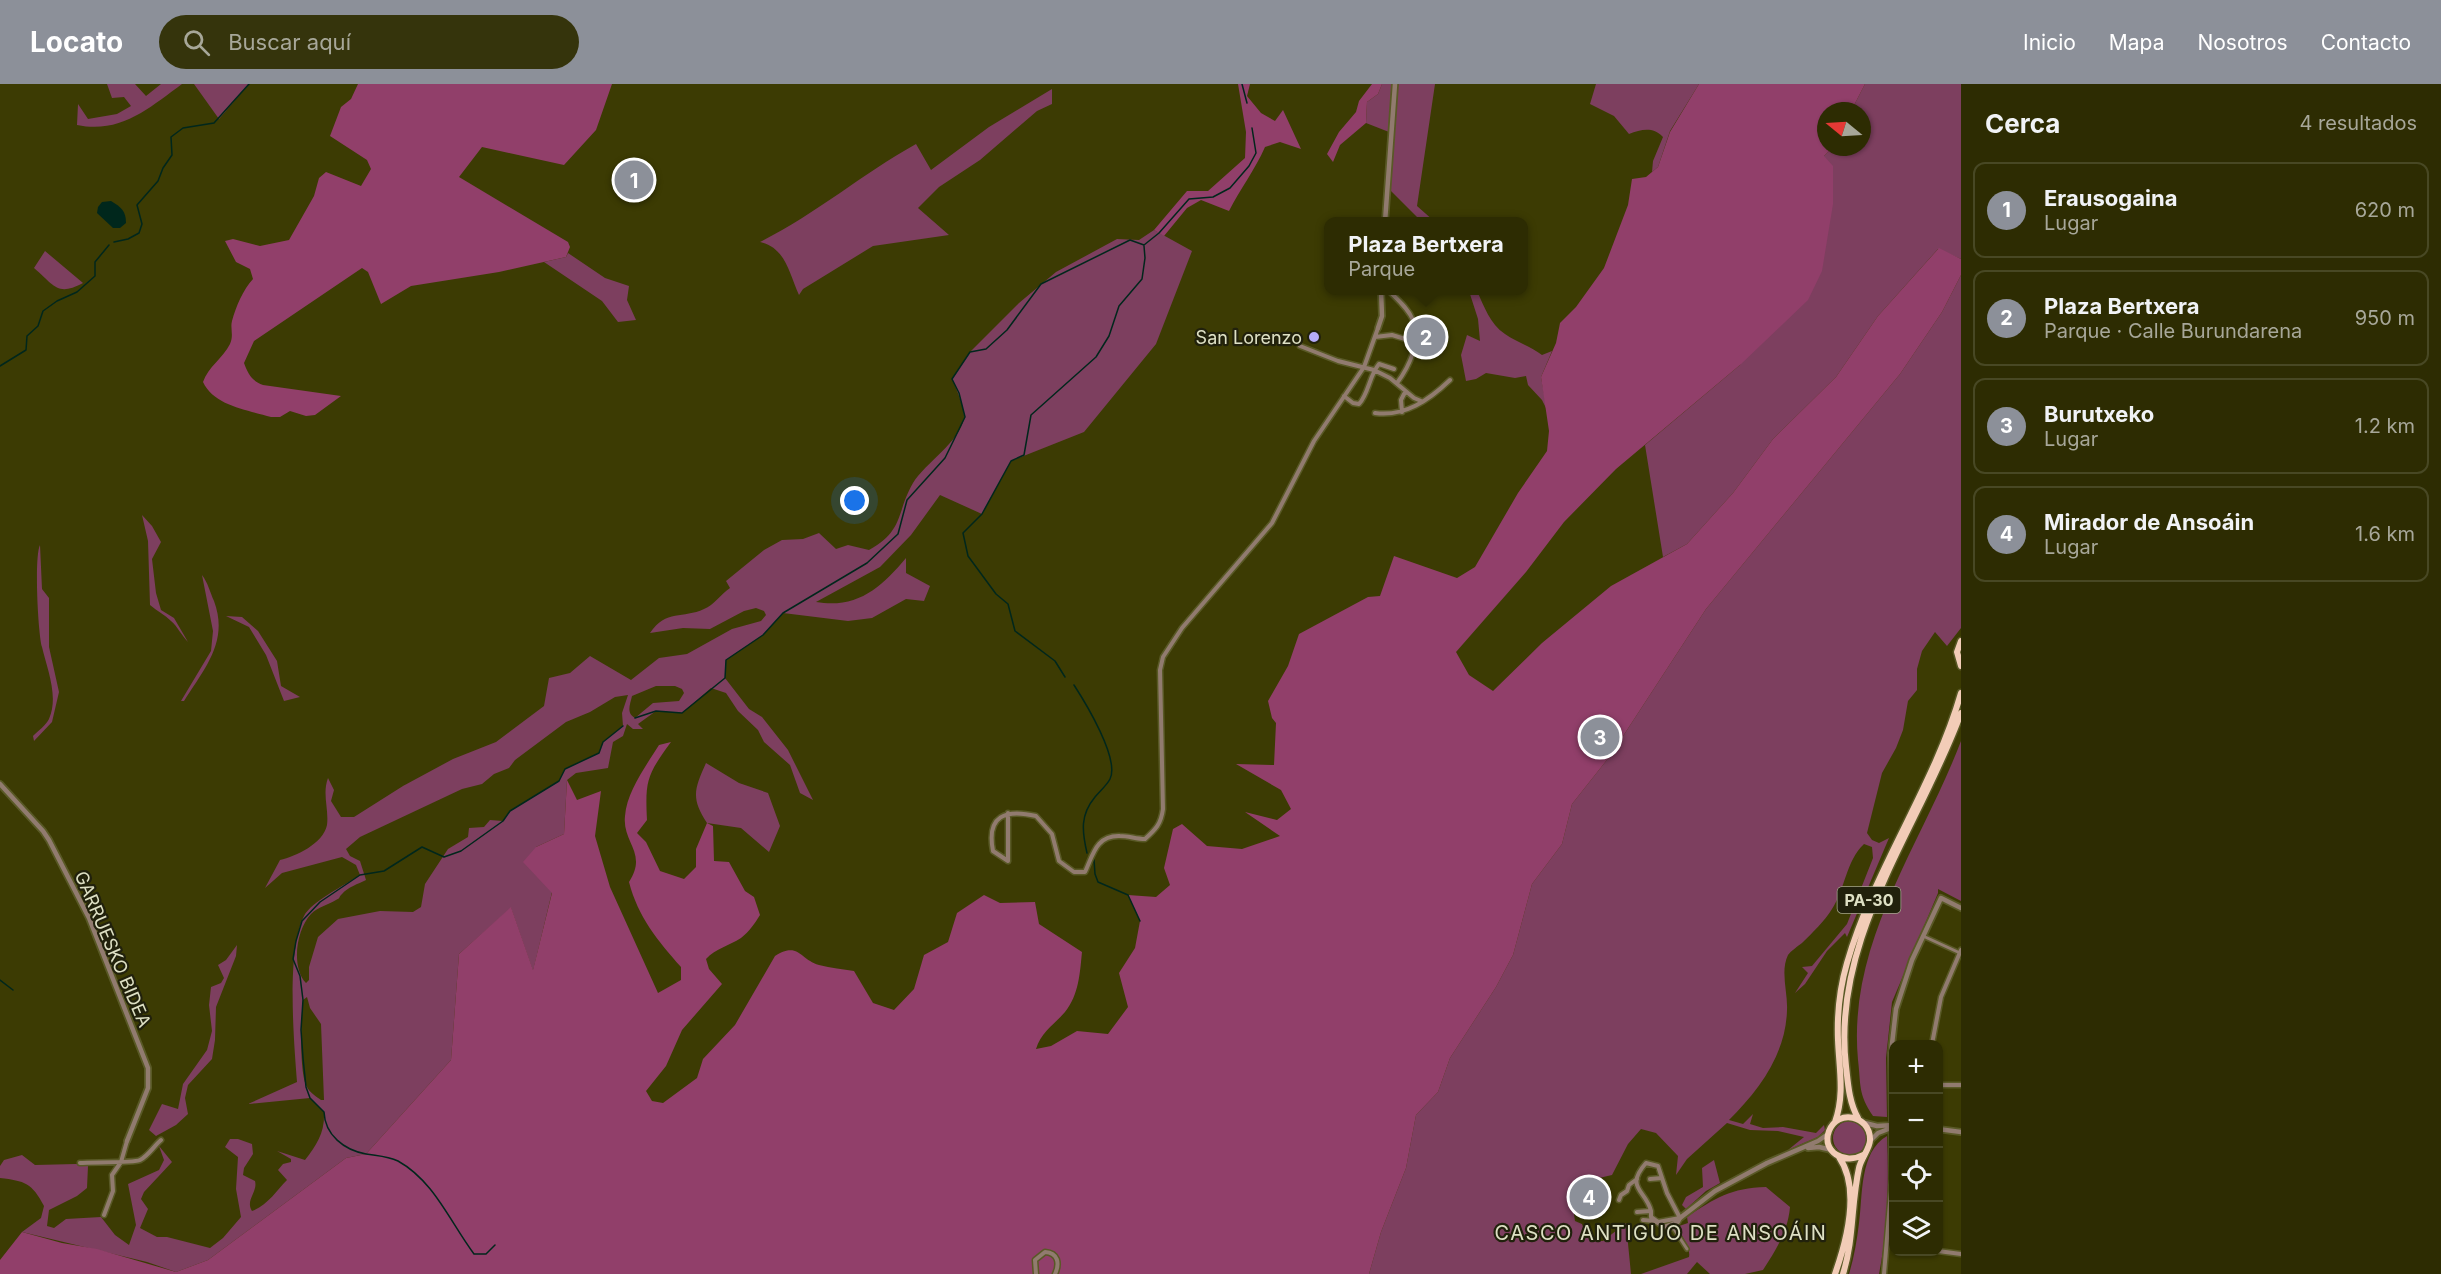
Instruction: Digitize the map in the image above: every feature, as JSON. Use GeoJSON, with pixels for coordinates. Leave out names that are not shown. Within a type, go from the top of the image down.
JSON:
{"type":"FeatureCollection","features":[{"type":"Feature","properties":{"kind":"highway"},"geometry":{"type":"LineString","coordinates":[[1961,641],[1957,652],[1961,666]]}},
{"type":"Feature","properties":{"kind":"highway","name":"PA-30"},"geometry":{"type":"LineString","coordinates":[[1828,1134],[1835,1122],[1841,1096],[1838,1037],[1840,992],[1856,932],[1871,894],[1937,757],[1961,693]]}},
{"type":"Feature","properties":{"kind":"highway","name":"PA-30"},"geometry":{"type":"LineString","coordinates":[[1858,1118],[1850,1102],[1844,1039],[1847,991],[1852,965],[1864,927],[1932,784],[1961,712]]}},
{"type":"Feature","properties":{"kind":"highway"},"geometry":{"type":"LineString","coordinates":[[1835,1122],[1846,1117],[1858,1118],[1865,1123],[1871,1140],[1868,1150],[1863,1155],[1851,1160],[1838,1157]]}},
{"type":"Feature","properties":{"kind":"highway"},"geometry":{"type":"LineString","coordinates":[[1828,1134],[1828,1142],[1849,1176],[1850,1192],[1844,1242],[1835,1274]]}},
{"type":"Feature","properties":{"kind":"highway"},"geometry":{"type":"LineString","coordinates":[[1843,1274],[1852,1235],[1857,1177],[1863,1155]]}},
{"type":"Feature","properties":{"kind":"street"},"geometry":{"type":"LineString","coordinates":[[1385,217],[1395,84]]}},
{"type":"Feature","properties":{"kind":"street"},"geometry":{"type":"LineString","coordinates":[[1008,813],[1008,861],[993,850],[991,833],[1000,817],[1008,813],[1036,816],[1052,834],[1059,861],[1079,874],[1086,872],[1092,852],[1103,840],[1111,836],[1145,839],[1161,821],[1160,670],[1163,657],[1182,628],[1272,523],[1314,441],[1364,368],[1382,316],[1381,295]]}},
{"type":"Feature","properties":{"kind":"street"},"geometry":{"type":"LineString","coordinates":[[1392,295],[1407,311],[1415,327],[1413,353],[1397,383]]}},
{"type":"Feature","properties":{"kind":"street"},"geometry":{"type":"LineString","coordinates":[[1415,327],[1439,325],[1444,332]]}},
{"type":"Feature","properties":{"kind":"street"},"geometry":{"type":"LineString","coordinates":[[1375,338],[1392,335],[1415,342]]}},
{"type":"Feature","properties":{"kind":"street"},"geometry":{"type":"LineString","coordinates":[[1300,346],[1338,361],[1374,370],[1397,383],[1422,402]]}},
{"type":"Feature","properties":{"kind":"street"},"geometry":{"type":"LineString","coordinates":[[1344,396],[1353,404],[1359,404],[1379,364],[1394,369]]}},
{"type":"Feature","properties":{"kind":"street"},"geometry":{"type":"LineString","coordinates":[[1375,413],[1402,412],[1432,396],[1450,380]]}},
{"type":"Feature","properties":{"kind":"street"},"geometry":{"type":"LineString","coordinates":[[1402,412],[1401,400],[1407,392]]}},
{"type":"Feature","properties":{"kind":"street","name":"GARRUESKO BIDEA"},"geometry":{"type":"LineString","coordinates":[[0,784],[43,831],[54,849],[89,918],[148,1068],[148,1088],[127,1141]]}},
{"type":"Feature","properties":{"kind":"street"},"geometry":{"type":"LineString","coordinates":[[1892,1040],[1896,1009],[1909,968],[1941,898],[1961,908]]}},
{"type":"Feature","properties":{"kind":"street"},"geometry":{"type":"LineString","coordinates":[[1923,936],[1960,952],[1941,997],[1933,1040]]}},
{"type":"Feature","properties":{"kind":"street"},"geometry":{"type":"LineString","coordinates":[[1943,1085],[1961,1085]]}},
{"type":"Feature","properties":{"kind":"street"},"geometry":{"type":"LineString","coordinates":[[1865,1123],[1889,1126]]}},
{"type":"Feature","properties":{"kind":"street"},"geometry":{"type":"LineString","coordinates":[[1871,1140],[1889,1128]]}},
{"type":"Feature","properties":{"kind":"street"},"geometry":{"type":"LineString","coordinates":[[1943,1130],[1961,1132]]}},
{"type":"Feature","properties":{"kind":"street"},"geometry":{"type":"LineString","coordinates":[[1667,1227],[1714,1191],[1828,1134]]}},
{"type":"Feature","properties":{"kind":"street"},"geometry":{"type":"LineString","coordinates":[[80,1163],[136,1162],[142,1160],[161,1140]]}},
{"type":"Feature","properties":{"kind":"street"},"geometry":{"type":"LineString","coordinates":[[104,1215],[112,1191],[112,1175],[121,1161],[127,1141]]}},
{"type":"Feature","properties":{"kind":"street"},"geometry":{"type":"LineString","coordinates":[[1794,1151],[1811,1147],[1832,1150]]}},
{"type":"Feature","properties":{"kind":"street"},"geometry":{"type":"LineString","coordinates":[[1884,1274],[1888,1243],[1892,1148]]}},
{"type":"Feature","properties":{"kind":"street"},"geometry":{"type":"LineString","coordinates":[[1619,1200],[1629,1185],[1637,1179],[1646,1163],[1658,1166],[1679,1220]]}},
{"type":"Feature","properties":{"kind":"street"},"geometry":{"type":"LineString","coordinates":[[1650,1179],[1662,1178]]}},
{"type":"Feature","properties":{"kind":"street"},"geometry":{"type":"LineString","coordinates":[[1637,1179],[1639,1194],[1647,1200],[1655,1221],[1661,1226],[1674,1228]]}},
{"type":"Feature","properties":{"kind":"street"},"geometry":{"type":"LineString","coordinates":[[1637,1212],[1651,1212]]}},
{"type":"Feature","properties":{"kind":"street"},"geometry":{"type":"LineString","coordinates":[[1643,1220],[1665,1222],[1679,1220]]}},
{"type":"Feature","properties":{"kind":"street"},"geometry":{"type":"LineString","coordinates":[[1674,1228],[1679,1220]]}},
{"type":"Feature","properties":{"kind":"street"},"geometry":{"type":"LineString","coordinates":[[1674,1228],[1687,1249]]}},
{"type":"Feature","properties":{"kind":"street"},"geometry":{"type":"LineString","coordinates":[[1036,1274],[1035,1260],[1045,1252],[1056,1257],[1058,1267],[1055,1274]]}},
{"type":"Feature","properties":{"kind":"street"},"geometry":{"type":"LineString","coordinates":[[1943,1252],[1961,1254]]}},
{"type":"Feature","properties":{"kind":"shaded area"},"geometry":{"type":"Polygon","coordinates":[[[107,84],[135,84],[146,96],[161,84],[182,84],[134,117],[107,126],[77,125],[78,104],[88,119],[117,114],[131,106],[124,97],[112,98],[107,84]]]}},
{"type":"Feature","properties":{"kind":"shaded area"},"geometry":{"type":"Polygon","coordinates":[[[194,84],[249,84],[219,119],[194,84]]]}},
{"type":"Feature","properties":{"kind":"shaded area"},"geometry":{"type":"Polygon","coordinates":[[[358,84],[612,84],[596,130],[564,165],[482,147],[459,177],[568,242],[570,247],[566,257],[499,272],[411,286],[381,304],[368,272],[362,268],[254,341],[244,363],[251,377],[263,385],[341,396],[315,415],[306,416],[290,411],[280,417],[271,417],[232,406],[215,397],[203,382],[230,344],[236,310],[243,293],[253,279],[250,269],[236,262],[225,241],[233,239],[260,246],[289,240],[314,196],[319,178],[326,172],[361,186],[371,169],[367,160],[330,136],[341,107],[351,99],[358,84]]]}},
{"type":"Feature","properties":{"kind":"shaded area"},"geometry":{"type":"Polygon","coordinates":[[[1238,84],[1250,84],[1247,96],[1261,113],[1275,121],[1283,110],[1301,149],[1280,142],[1265,147],[1229,211],[1201,200],[1187,208],[1164,236],[1154,230],[1187,191],[1208,191],[1245,158],[1246,132],[1238,84]]]}},
{"type":"Feature","properties":{"kind":"shaded area"},"geometry":{"type":"Polygon","coordinates":[[[1372,84],[1382,84],[1378,94],[1367,102],[1366,123],[1340,145],[1333,162],[1327,154],[1339,132],[1356,112],[1359,101],[1372,84]]]}},
{"type":"Feature","properties":{"kind":"shaded area"},"geometry":{"type":"Polygon","coordinates":[[[1382,84],[1435,84],[1417,206],[1429,217],[1417,217],[1390,190],[1390,183],[1386,178],[1389,132],[1366,123],[1367,102],[1378,94],[1382,84]]]}},
{"type":"Feature","properties":{"kind":"shaded area"},"geometry":{"type":"Polygon","coordinates":[[[1596,84],[1699,84],[1670,131],[1658,167],[1652,172],[1653,161],[1663,137],[1651,130],[1629,134],[1614,116],[1590,104],[1596,84]]]}},
{"type":"Feature","properties":{"kind":"shaded area"},"geometry":{"type":"Polygon","coordinates":[[[1699,84],[1865,84],[1856,102],[1817,102],[1817,156],[1824,156],[1833,166],[1833,204],[1822,271],[1808,300],[1740,365],[1616,469],[1564,522],[1526,572],[1456,652],[1469,675],[1493,691],[1542,643],[1611,586],[1687,544],[1733,493],[1773,439],[1836,377],[1878,316],[1939,248],[1961,259],[1961,275],[1942,312],[1900,374],[1706,609],[1610,756],[1572,804],[1562,844],[1532,884],[1513,955],[1496,987],[1450,1058],[1438,1092],[1416,1115],[1406,1168],[1381,1232],[1369,1274],[0,1274],[0,1260],[22,1232],[62,1243],[97,1249],[176,1272],[208,1260],[346,1158],[366,1154],[451,1060],[459,954],[511,907],[533,970],[552,893],[523,862],[536,847],[564,834],[567,780],[577,800],[601,791],[595,836],[610,887],[658,993],[681,980],[681,967],[650,928],[633,895],[629,882],[636,863],[625,825],[629,797],[638,779],[659,745],[671,742],[649,778],[647,820],[637,833],[646,842],[660,871],[684,879],[696,867],[696,849],[707,823],[713,826],[714,861],[729,862],[745,891],[754,897],[760,915],[741,938],[714,952],[706,959],[709,969],[722,984],[682,1030],[666,1066],[646,1091],[652,1101],[663,1103],[697,1078],[703,1059],[735,1025],[775,956],[789,950],[819,965],[854,971],[873,1003],[894,1010],[914,989],[924,955],[948,942],[957,913],[984,895],[1000,903],[1035,902],[1039,924],[1082,952],[1078,983],[1070,1005],[1044,1033],[1036,1049],[1051,1046],[1077,1031],[1108,1034],[1128,1007],[1119,973],[1135,948],[1140,921],[1128,895],[1156,897],[1170,885],[1164,868],[1173,829],[1182,824],[1207,846],[1242,849],[1280,836],[1245,812],[1277,820],[1291,809],[1281,790],[1236,764],[1274,765],[1276,723],[1272,718],[1268,701],[1288,666],[1299,634],[1368,597],[1380,596],[1394,556],[1457,578],[1475,567],[1518,493],[1547,451],[1549,431],[1541,377],[1556,343],[1560,323],[1576,307],[1604,268],[1628,205],[1632,179],[1646,177],[1658,167],[1670,132],[1699,84]]]}},
{"type":"Feature","properties":{"kind":"shaded area"},"geometry":{"type":"Polygon","coordinates":[[[1865,84],[1961,84],[1961,259],[1938,249],[1878,316],[1836,377],[1773,439],[1733,493],[1687,544],[1663,557],[1645,445],[1740,365],[1824,156],[1871,156],[1871,102],[1856,102],[1865,84]]]}},
{"type":"Feature","properties":{"kind":"shaded area"},"geometry":{"type":"Polygon","coordinates":[[[1052,89],[1052,104],[1037,111],[980,160],[939,187],[918,208],[949,235],[873,246],[803,289],[799,295],[786,262],[776,250],[760,242],[781,231],[916,144],[931,170],[989,127],[1052,89]]]}},
{"type":"Feature","properties":{"kind":"shaded area"},"geometry":{"type":"Polygon","coordinates":[[[111,201],[120,207],[125,215],[126,223],[120,228],[113,228],[97,213],[102,202],[111,201]]]}},
{"type":"Feature","properties":{"kind":"shaded area"},"geometry":{"type":"Polygon","coordinates":[[[1154,230],[1192,251],[1156,344],[1084,432],[1011,461],[982,514],[940,495],[911,535],[880,567],[816,602],[844,602],[867,594],[887,579],[906,558],[906,573],[930,586],[924,601],[906,599],[872,618],[848,621],[783,613],[763,635],[726,660],[725,678],[749,709],[762,717],[788,750],[813,800],[800,793],[790,765],[764,742],[758,730],[738,711],[726,693],[711,688],[682,713],[656,711],[638,724],[643,729],[633,729],[627,724],[623,736],[613,742],[608,768],[576,773],[567,780],[564,834],[536,847],[552,892],[533,971],[511,908],[459,954],[451,1060],[366,1154],[346,1158],[208,1260],[176,1272],[147,1262],[22,1232],[41,1218],[44,1206],[36,1192],[27,1184],[0,1178],[0,1166],[4,1160],[22,1155],[35,1165],[88,1166],[87,1188],[77,1196],[49,1210],[47,1226],[54,1228],[66,1219],[101,1217],[115,1235],[129,1245],[136,1225],[128,1184],[159,1170],[164,1160],[159,1146],[172,1162],[144,1192],[141,1199],[148,1209],[140,1228],[157,1237],[167,1237],[210,1248],[223,1238],[241,1217],[236,1189],[238,1157],[225,1147],[230,1139],[252,1144],[253,1154],[244,1168],[243,1175],[255,1181],[250,1203],[252,1211],[267,1201],[287,1180],[278,1170],[283,1164],[291,1162],[291,1159],[277,1151],[305,1160],[319,1138],[324,1112],[310,1098],[248,1104],[297,1082],[293,973],[298,932],[304,916],[314,905],[360,875],[356,865],[342,857],[282,873],[265,888],[280,860],[294,856],[308,848],[324,832],[327,825],[326,784],[328,778],[334,790],[331,801],[341,817],[354,817],[403,786],[453,759],[496,742],[544,706],[549,678],[570,673],[590,656],[631,680],[659,658],[687,654],[732,629],[761,621],[766,615],[764,611],[756,608],[744,611],[710,629],[683,628],[650,633],[656,625],[669,617],[696,612],[711,605],[730,588],[726,581],[764,550],[782,540],[803,539],[819,533],[836,549],[848,545],[869,550],[881,543],[894,528],[918,475],[949,444],[961,427],[964,418],[963,410],[952,379],[970,352],[1019,303],[1056,272],[1117,239],[1139,240],[1154,230]],[[656,686],[632,696],[629,708],[632,716],[635,718],[653,703],[679,701],[684,693],[682,689],[675,686],[656,686]],[[628,695],[615,697],[590,712],[566,722],[515,760],[509,768],[494,774],[482,784],[462,789],[360,837],[346,849],[350,856],[360,861],[366,880],[347,889],[339,898],[311,914],[306,921],[299,939],[297,958],[298,968],[306,983],[309,980],[309,967],[318,937],[338,919],[380,911],[413,912],[421,907],[425,884],[448,849],[468,837],[469,828],[484,827],[490,820],[503,821],[510,811],[559,781],[565,769],[599,753],[603,742],[623,726],[622,713],[628,695]],[[307,997],[303,1000],[301,1045],[304,1080],[309,1091],[324,1100],[321,1024],[310,1008],[307,997]]]}},
{"type":"Feature","properties":{"kind":"shaded area"},"geometry":{"type":"Polygon","coordinates":[[[45,251],[83,283],[67,289],[51,284],[34,268],[45,251]]]}},
{"type":"Feature","properties":{"kind":"shaded area"},"geometry":{"type":"Polygon","coordinates":[[[568,253],[605,278],[629,286],[627,300],[636,320],[618,322],[602,301],[544,262],[566,257],[568,253]]]}},
{"type":"Feature","properties":{"kind":"shaded area"},"geometry":{"type":"Polygon","coordinates":[[[1961,275],[1961,628],[1947,646],[1935,632],[1922,651],[1917,669],[1917,690],[1908,701],[1903,730],[1882,773],[1867,833],[1872,840],[1879,843],[1889,838],[1847,937],[1845,933],[1827,951],[1805,984],[1795,993],[1808,973],[1802,967],[1812,966],[1847,924],[1873,858],[1872,847],[1864,844],[1849,867],[1829,914],[1788,955],[1784,975],[1787,1010],[1782,1042],[1760,1084],[1729,1120],[1743,1124],[1753,1114],[1750,1124],[1763,1128],[1783,1127],[1816,1133],[1824,1125],[1825,1130],[1818,1137],[1788,1150],[1804,1137],[1778,1131],[1750,1130],[1727,1123],[1687,1159],[1676,1175],[1678,1156],[1656,1133],[1641,1129],[1628,1144],[1612,1175],[1586,1181],[1570,1188],[1575,1221],[1582,1224],[1586,1235],[1592,1241],[1603,1241],[1626,1223],[1631,1274],[1369,1274],[1381,1232],[1406,1168],[1416,1115],[1438,1092],[1450,1058],[1496,987],[1513,955],[1532,884],[1562,844],[1572,804],[1610,756],[1706,609],[1900,374],[1942,312],[1961,275]]]}},
{"type":"Feature","properties":{"kind":"shaded area"},"geometry":{"type":"Polygon","coordinates":[[[1470,295],[1479,295],[1491,320],[1505,334],[1542,355],[1552,351],[1541,377],[1547,410],[1542,400],[1528,385],[1526,376],[1515,378],[1486,373],[1476,379],[1466,381],[1461,355],[1467,335],[1480,341],[1478,319],[1470,295]]]}},
{"type":"Feature","properties":{"kind":"shaded area"},"geometry":{"type":"Polygon","coordinates":[[[1436,327],[1435,356],[1413,353],[1416,328],[1436,327]]]}},
{"type":"Feature","properties":{"kind":"shaded area"},"geometry":{"type":"Polygon","coordinates":[[[142,515],[152,526],[161,542],[152,559],[156,593],[161,610],[174,618],[188,642],[173,623],[150,605],[148,541],[142,515]]]}},
{"type":"Feature","properties":{"kind":"shaded area"},"geometry":{"type":"Polygon","coordinates":[[[40,545],[42,589],[49,598],[49,647],[59,692],[52,722],[34,741],[33,736],[49,719],[53,701],[39,627],[37,579],[40,545]]]}},
{"type":"Feature","properties":{"kind":"shaded area"},"geometry":{"type":"Polygon","coordinates":[[[202,575],[218,615],[217,642],[207,665],[184,701],[181,701],[211,651],[213,631],[202,575]]]}},
{"type":"Feature","properties":{"kind":"shaded area"},"geometry":{"type":"Polygon","coordinates":[[[226,616],[242,617],[258,631],[277,661],[281,686],[300,697],[284,701],[266,655],[249,627],[226,616]]]}},
{"type":"Feature","properties":{"kind":"shaded area"},"geometry":{"type":"Polygon","coordinates":[[[1961,741],[1961,901],[1938,889],[1892,1002],[1886,1058],[1887,1117],[1873,1116],[1862,1095],[1858,1060],[1858,1017],[1864,975],[1875,935],[1890,896],[1961,741]]]}},
{"type":"Feature","properties":{"kind":"shaded area"},"geometry":{"type":"Polygon","coordinates":[[[706,763],[739,783],[768,793],[780,826],[769,852],[741,828],[707,823],[696,800],[697,787],[706,763]]]}},
{"type":"Feature","properties":{"kind":"shaded area"},"geometry":{"type":"Polygon","coordinates":[[[237,945],[236,956],[216,1007],[212,1059],[188,1085],[185,1098],[188,1114],[176,1125],[156,1136],[149,1130],[162,1104],[178,1109],[183,1084],[207,1050],[212,1031],[209,1005],[211,987],[221,983],[224,978],[218,965],[226,960],[237,945]]]}},
{"type":"Feature","properties":{"kind":"shaded area"},"geometry":{"type":"Polygon","coordinates":[[[1850,1121],[1862,1126],[1867,1138],[1862,1150],[1850,1155],[1838,1150],[1833,1138],[1838,1126],[1850,1121]]]}},
{"type":"Feature","properties":{"kind":"shaded area"},"geometry":{"type":"Polygon","coordinates":[[[1887,1136],[1887,1205],[1879,1274],[1849,1274],[1867,1163],[1878,1143],[1887,1136]]]}},
{"type":"Feature","properties":{"kind":"shaded area"},"geometry":{"type":"Polygon","coordinates":[[[1714,1160],[1720,1183],[1706,1191],[1686,1209],[1682,1205],[1686,1197],[1703,1187],[1702,1168],[1714,1160]]]}},
{"type":"Feature","properties":{"kind":"shaded area"},"geometry":{"type":"Polygon","coordinates":[[[1766,1187],[1790,1207],[1784,1232],[1763,1270],[1745,1274],[1710,1274],[1697,1262],[1687,1274],[1641,1274],[1689,1257],[1679,1226],[1688,1223],[1687,1217],[1724,1195],[1743,1189],[1766,1187]]]}},
{"type":"Feature","properties":{"kind":"waterway"},"geometry":{"type":"LineString","coordinates":[[114,242],[128,239],[139,233],[142,224],[137,205],[158,181],[172,155],[171,137],[183,128],[214,123],[249,84]]}},
{"type":"Feature","properties":{"kind":"waterway"},"geometry":{"type":"LineString","coordinates":[[1242,84],[1247,103]]}},
{"type":"Feature","properties":{"kind":"waterway"},"geometry":{"type":"LineString","coordinates":[[1144,245],[1159,233],[1189,199],[1213,197],[1230,188],[1249,166],[1256,153],[1252,128]]}},
{"type":"Feature","properties":{"kind":"waterway"},"geometry":{"type":"LineString","coordinates":[[635,718],[656,711],[682,713],[725,678],[726,660],[763,635],[783,613],[867,563],[898,534],[907,500],[945,458],[965,417],[959,393],[952,379],[970,352],[986,349],[1007,330],[1041,284],[1130,240],[1144,245]]}},
{"type":"Feature","properties":{"kind":"waterway"},"geometry":{"type":"LineString","coordinates":[[0,366],[26,350],[27,336],[38,326],[43,311],[57,301],[77,292],[95,276],[95,262],[109,245]]}},
{"type":"Feature","properties":{"kind":"waterway"},"geometry":{"type":"LineString","coordinates":[[1065,677],[1055,661],[1015,631],[1008,604],[996,594],[968,556],[963,533],[982,514],[1011,461],[1024,455],[1031,415],[1096,357],[1109,336],[1119,306],[1142,279],[1144,246]]}},
{"type":"Feature","properties":{"kind":"waterway"},"geometry":{"type":"LineString","coordinates":[[1074,685],[1100,731],[1112,770],[1109,781],[1087,810],[1083,830],[1087,853]]}},
{"type":"Feature","properties":{"kind":"waterway"},"geometry":{"type":"LineString","coordinates":[[495,1245],[486,1254],[474,1254],[432,1191],[411,1169],[394,1159],[350,1149],[337,1140],[328,1128],[324,1112],[310,1098],[306,1087],[301,1030],[303,1000],[300,976],[293,959],[296,941],[302,921],[320,902],[360,875],[384,871],[422,847],[444,857],[461,851],[503,821],[510,811],[559,781],[565,769],[599,753],[603,742],[623,726]]}},
{"type":"Feature","properties":{"kind":"waterway"},"geometry":{"type":"LineString","coordinates":[[1094,860],[1098,882],[1128,895],[1140,921]]}},
{"type":"Feature","properties":{"kind":"waterway"},"geometry":{"type":"LineString","coordinates":[[0,980],[13,990]]}},
{"type":"Feature","properties":{"kind":"place","name":"Erausogaina"},"geometry":{"type":"Point","coordinates":[634,180]}},
{"type":"Feature","properties":{"kind":"place","name":"San Lorenzo"},"geometry":{"type":"Point","coordinates":[1314,337]}},
{"type":"Feature","properties":{"kind":"place","name":"Plaza Bertxera"},"geometry":{"type":"Point","coordinates":[1426,337]}},
{"type":"Feature","properties":{"kind":"place","name":"Burutxeko"},"geometry":{"type":"Point","coordinates":[1600,737]}},
{"type":"Feature","properties":{"kind":"place","name":"Mirador de Ansoáin"},"geometry":{"type":"Point","coordinates":[1589,1197]}},
{"type":"Feature","properties":{"kind":"district","name":"CASCO ANTIGUO DE ANSOÁIN"},"geometry":{"type":"Point","coordinates":[1661,1233]}}]}
